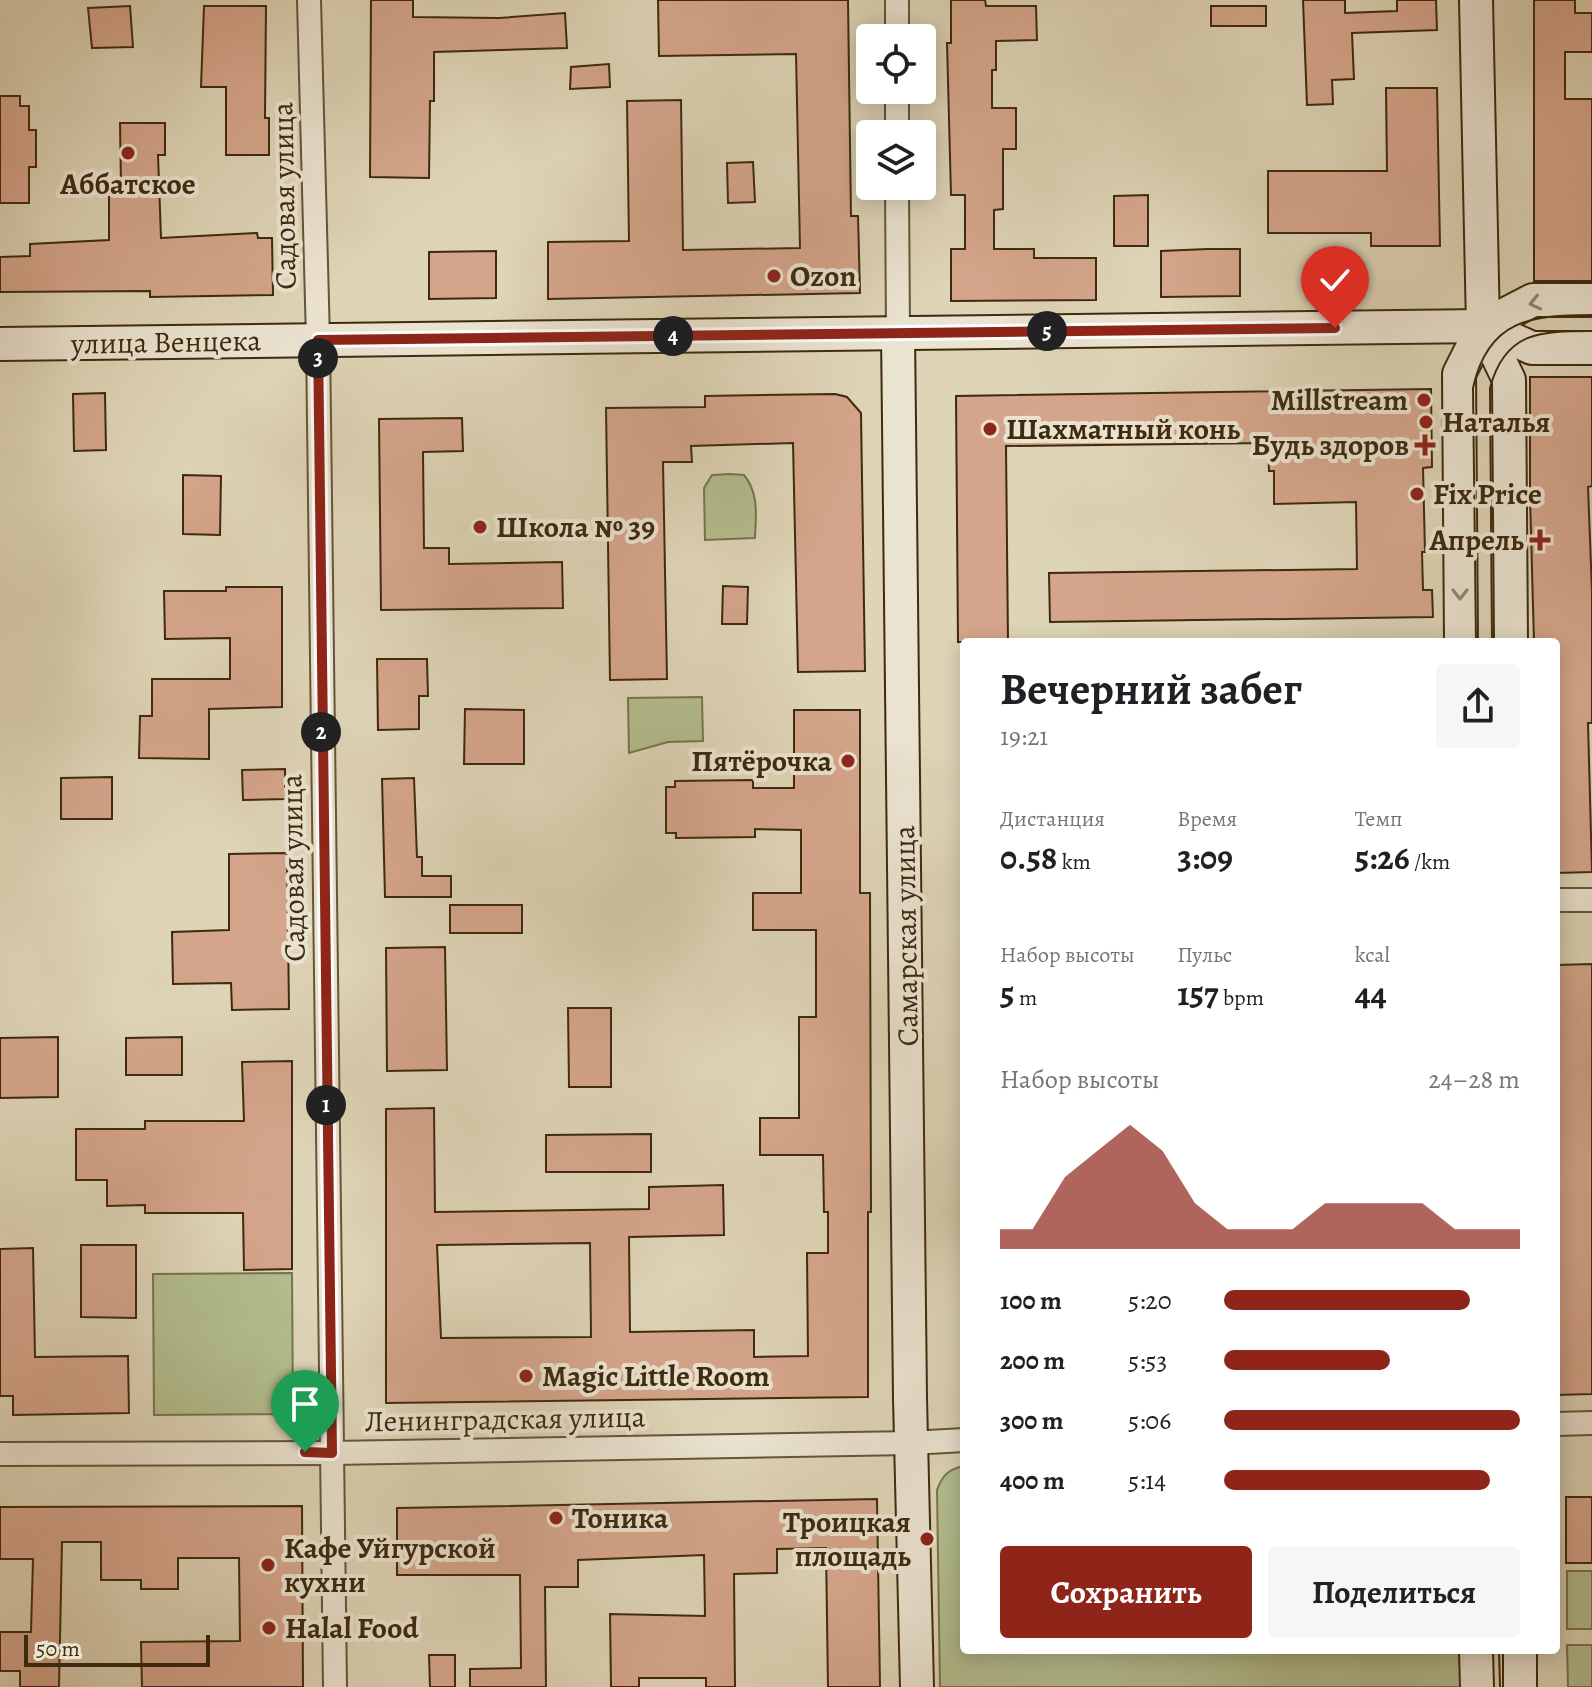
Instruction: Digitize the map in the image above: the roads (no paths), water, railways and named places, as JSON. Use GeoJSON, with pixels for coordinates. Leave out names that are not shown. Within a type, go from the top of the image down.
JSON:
{"type":"FeatureCollection","features":[{"type":"Feature","properties":{"kind":"main road"},"geometry":{"type":"LineString","coordinates":[[1476,0],[1483,326],[1509,380],[1511,638]]}},
{"type":"Feature","properties":{"kind":"main road","name":"улица Венцека"},"geometry":{"type":"LineString","coordinates":[[1483,326],[1533,300],[1592,300]]}},
{"type":"Feature","properties":{"kind":"main road","name":"улица Венцека"},"geometry":{"type":"LineString","coordinates":[[0,344],[1483,326],[1532,348],[1592,348]]}},
{"type":"Feature","properties":{"kind":"main road"},"geometry":{"type":"LineString","coordinates":[[1461,638],[1459,374],[1483,326]]}},
{"type":"Feature","properties":{"kind":"main road","name":"Самарская улица"},"geometry":{"type":"LineString","coordinates":[[898,333],[911,1443],[917,1687]]}},
{"type":"Feature","properties":{"kind":"main road"},"geometry":{"type":"LineString","coordinates":[[1476,1654],[1477,1687]]}},
{"type":"Feature","properties":{"kind":"main road"},"geometry":{"type":"LineString","coordinates":[[1520,1654],[1520,1687]]}},
{"type":"Feature","properties":{"kind":"street","name":"Садовая улица"},"geometry":{"type":"LineString","coordinates":[[309,0],[318,340],[335,1687]]}},
{"type":"Feature","properties":{"kind":"street"},"geometry":{"type":"LineString","coordinates":[[897,0],[897,24]]}},
{"type":"Feature","properties":{"kind":"street","name":"Самарская улица"},"geometry":{"type":"LineString","coordinates":[[897,200],[898,333]]}},
{"type":"Feature","properties":{"kind":"street"},"geometry":{"type":"LineString","coordinates":[[1560,900],[1592,900]]}},
{"type":"Feature","properties":{"kind":"street"},"geometry":{"type":"LineString","coordinates":[[1560,1424],[1592,1423]]}},
{"type":"Feature","properties":{"kind":"street","name":"Ленинградская улица"},"geometry":{"type":"LineString","coordinates":[[0,1454],[332,1453],[960,1440]]}},
{"type":"Feature","properties":{"kind":"tram line"},"geometry":{"type":"LineString","coordinates":[[1476,638],[1473,388],[1480,365],[1489,347],[1516,326],[1550,317],[1592,315]]}},
{"type":"Feature","properties":{"kind":"tram line"},"geometry":{"type":"LineString","coordinates":[[1492,638],[1490,388],[1505,355],[1515,345],[1541,334],[1592,331]]}},
{"type":"Feature","properties":{"kind":"tram line"},"geometry":{"type":"LineString","coordinates":[[1499,1654],[1500,1687]]}},
{"type":"Feature","properties":{"kind":"place","name":"Аббатское"},"geometry":{"type":"Point","coordinates":[128,153]}},
{"type":"Feature","properties":{"kind":"place","name":"Ozon"},"geometry":{"type":"Point","coordinates":[774,276]}},
{"type":"Feature","properties":{"kind":"place","name":"Millstream"},"geometry":{"type":"Point","coordinates":[1424,400]}},
{"type":"Feature","properties":{"kind":"place","name":"Наталья"},"geometry":{"type":"Point","coordinates":[1426,422]}},
{"type":"Feature","properties":{"kind":"place","name":"Шахматный конь"},"geometry":{"type":"Point","coordinates":[990,429]}},
{"type":"Feature","properties":{"kind":"place","name":"Будь здоров"},"geometry":{"type":"Point","coordinates":[1425,445]}},
{"type":"Feature","properties":{"kind":"place","name":"Fix Price"},"geometry":{"type":"Point","coordinates":[1417,494]}},
{"type":"Feature","properties":{"kind":"place","name":"Школа № 39"},"geometry":{"type":"Point","coordinates":[480,527]}},
{"type":"Feature","properties":{"kind":"place","name":"Апрель"},"geometry":{"type":"Point","coordinates":[1540,540]}},
{"type":"Feature","properties":{"kind":"place","name":"Пятёрочка"},"geometry":{"type":"Point","coordinates":[848,761]}},
{"type":"Feature","properties":{"kind":"place","name":"Magic Little Room"},"geometry":{"type":"Point","coordinates":[526,1376]}},
{"type":"Feature","properties":{"kind":"place","name":"Тоника"},"geometry":{"type":"Point","coordinates":[556,1518]}},
{"type":"Feature","properties":{"kind":"place","name":"Троицкая площадь"},"geometry":{"type":"Point","coordinates":[927,1539]}},
{"type":"Feature","properties":{"kind":"place","name":"Кафе Уйгурской кухни"},"geometry":{"type":"Point","coordinates":[268,1565]}},
{"type":"Feature","properties":{"kind":"place","name":"Halal Food"},"geometry":{"type":"Point","coordinates":[269,1628]}}]}
